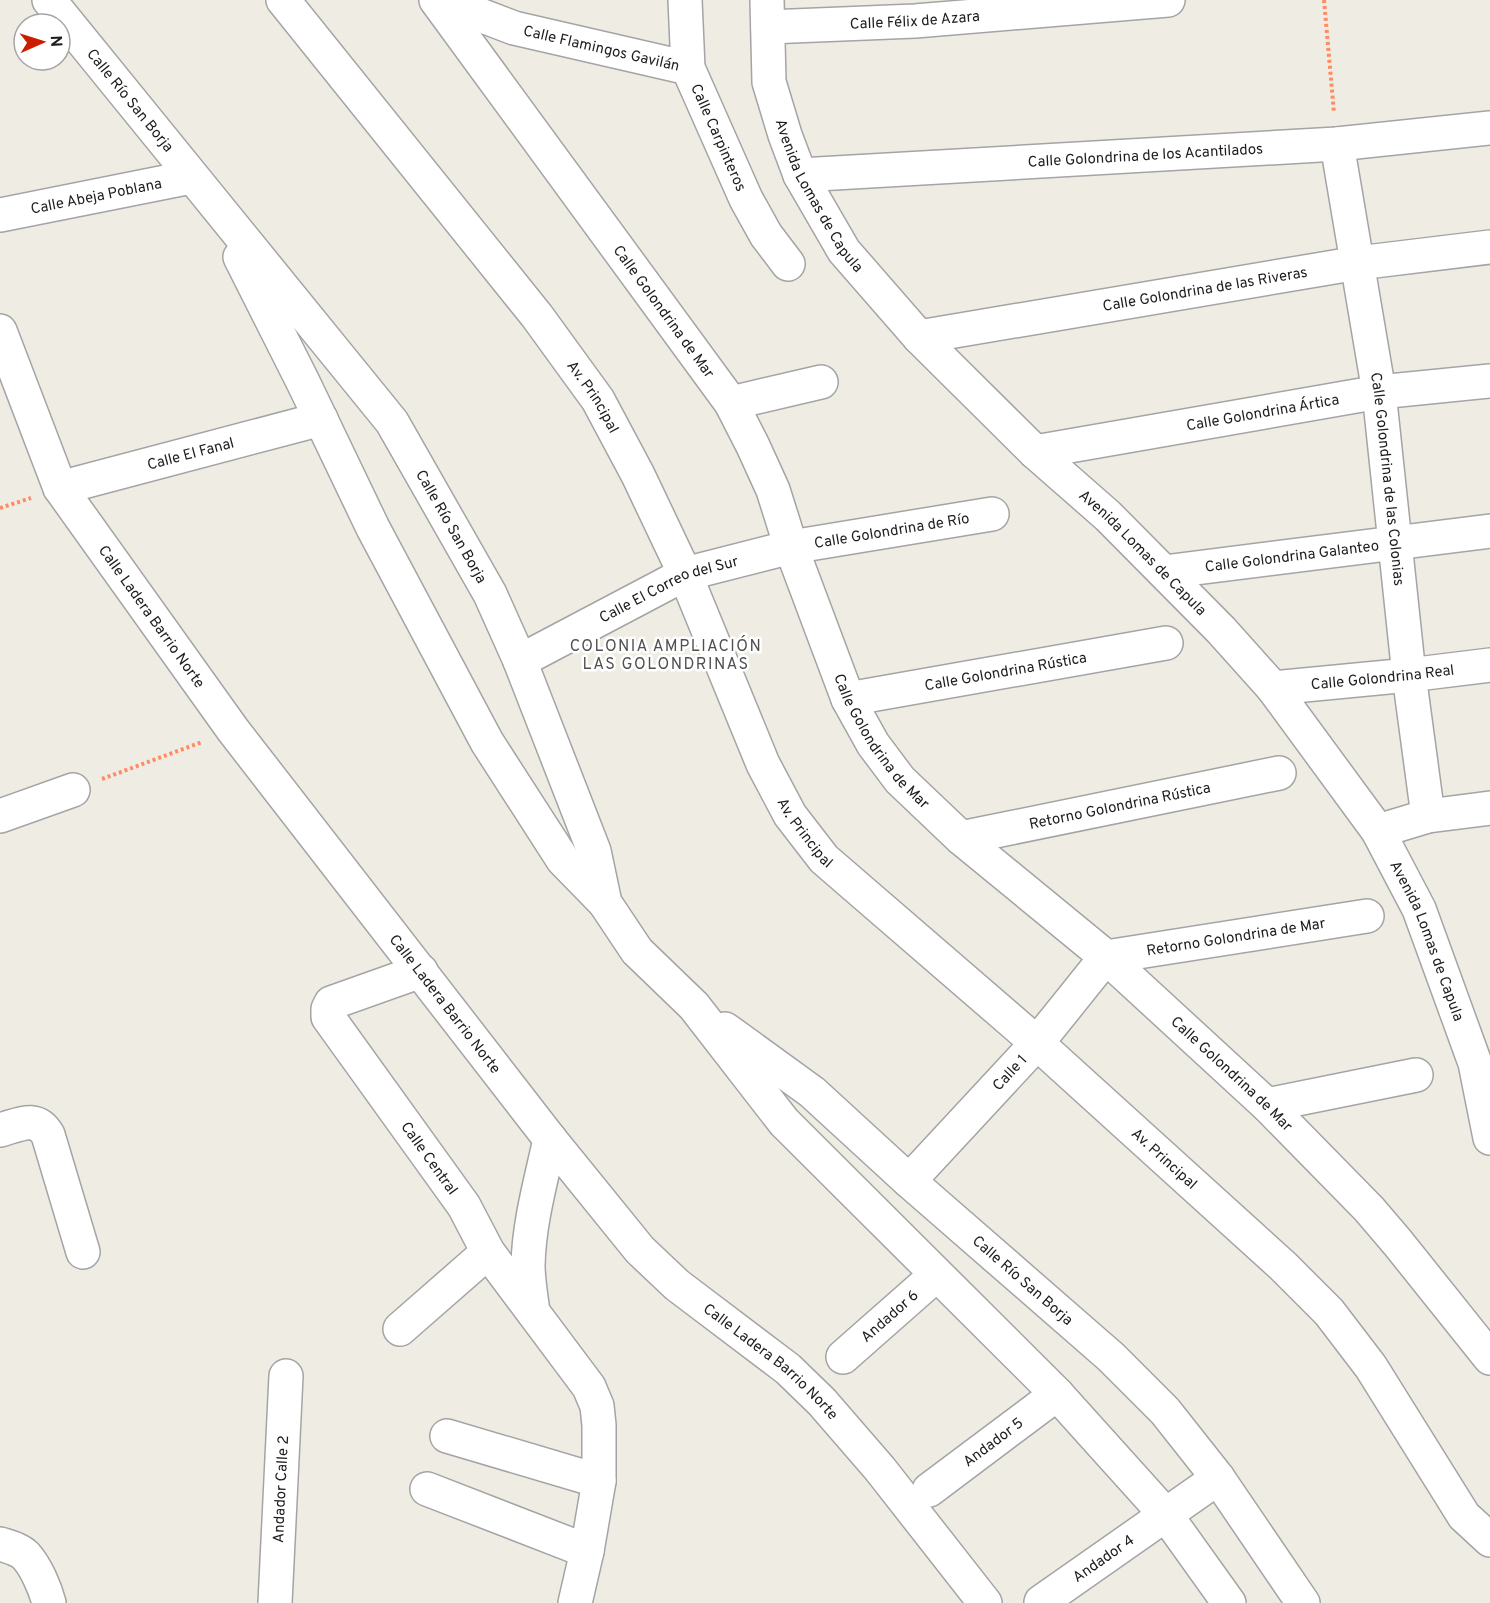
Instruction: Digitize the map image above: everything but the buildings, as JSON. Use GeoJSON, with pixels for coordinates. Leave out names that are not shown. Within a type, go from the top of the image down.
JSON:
{"type":"FeatureCollection","features":[{"type":"Feature","properties":{"kind":"street","name":"Calle Río San Borja"},"geometry":{"type":"LineString","coordinates":[[49,0],[392,422],[490,594],[520,662],[594,851],[605,903]]}},
{"type":"Feature","properties":{"kind":"street","name":"Av. Principal"},"geometry":{"type":"LineString","coordinates":[[283,0],[537,316],[598,400],[638,475],[685,574],[763,764],[790,815],[824,858],[1037,1043],[1283,1266],[1329,1312],[1371,1367],[1464,1516],[1490,1540]]}},
{"type":"Feature","properties":{"kind":"street","name":"Calle Golondrina de Mar"},"geometry":{"type":"LineString","coordinates":[[436,0],[730,403],[773,490],[791,547],[848,699],[873,744],[900,780],[961,838],[1106,957],[1267,1105],[1383,1226],[1490,1358]]}},
{"type":"Feature","properties":{"kind":"street","name":"Calle Flamingos Gavilán"},"geometry":{"type":"LineString","coordinates":[[441,0],[514,14],[688,68]]}},
{"type":"Feature","properties":{"kind":"street","name":"Calle Carpinteros"},"geometry":{"type":"LineString","coordinates":[[684,0],[688,68],[746,199],[766,235],[788,264]]}},
{"type":"Feature","properties":{"kind":"street","name":"Calle Félix de Azara"},"geometry":{"type":"LineString","coordinates":[[767,14],[1168,0]]}},
{"type":"Feature","properties":{"kind":"street","name":"Avenida Lomas de Capula"},"geometry":{"type":"LineString","coordinates":[[767,14],[769,81],[800,175],[844,251],[919,337],[1035,452],[1108,516],[1221,630],[1273,688],[1378,831],[1419,909],[1475,1063],[1490,1138]]}},
{"type":"Feature","properties":{"kind":"street","name":"Calle Golondrina de los Acantilados"},"geometry":{"type":"LineString","coordinates":[[800,175],[1336,144],[1490,128]]}},
{"type":"Feature","properties":{"kind":"street","name":"Calle Golondrina de las Colonias"},"geometry":{"type":"LineString","coordinates":[[1336,144],[1379,392],[1409,675],[1428,816]]}},
{"type":"Feature","properties":{"kind":"street","name":"Calle Río San Borja"},"geometry":{"type":"LineString","coordinates":[[201,188],[321,419],[373,528],[487,742],[563,860],[605,903],[637,951],[694,1006],[812,1092],[909,1181],[1111,1357],[1165,1411],[1218,1478],[1303,1603]]}},
{"type":"Feature","properties":{"kind":"street","name":"Calle Abeja Poblana"},"geometry":{"type":"LineString","coordinates":[[0,215],[201,188]]}},
{"type":"Feature","properties":{"kind":"street","name":"Calle Golondrina de las Riveras"},"geometry":{"type":"LineString","coordinates":[[919,337],[1358,263],[1490,247]]}},
{"type":"Feature","properties":{"kind":"street","name":"Calle Ladera Barrio Norte"},"geometry":{"type":"LineString","coordinates":[[0,331],[60,488],[233,730],[550,1139],[640,1250],[657,1268],[788,1370],[822,1402],[880,1469],[985,1603]]}},
{"type":"Feature","properties":{"kind":"street","name":"Calle Golondrina Ártica"},"geometry":{"type":"LineString","coordinates":[[1035,452],[1379,392],[1490,381]]}},
{"type":"Feature","properties":{"kind":"street"},"geometry":{"type":"LineString","coordinates":[[730,403],[821,382]]}},
{"type":"Feature","properties":{"kind":"street","name":"Calle El Fanal"},"geometry":{"type":"LineString","coordinates":[[60,488],[321,419]]}},
{"type":"Feature","properties":{"kind":"street","name":"Calle Golondrina de Río"},"geometry":{"type":"LineString","coordinates":[[791,547],[992,514]]}},
{"type":"Feature","properties":{"kind":"street","name":"Calle Golondrina Galanteo"},"geometry":{"type":"LineString","coordinates":[[1164,572],[1490,531]]}},
{"type":"Feature","properties":{"kind":"street","name":"Calle El Correo del Sur"},"geometry":{"type":"LineString","coordinates":[[520,662],[685,574],[791,547]]}},
{"type":"Feature","properties":{"kind":"street","name":"Calle Golondrina Rústica"},"geometry":{"type":"LineString","coordinates":[[848,699],[1166,643]]}},
{"type":"Feature","properties":{"kind":"street","name":"Calle Golondrina Real"},"geometry":{"type":"LineString","coordinates":[[1273,688],[1490,665]]}},
{"type":"Feature","properties":{"kind":"street","name":"Retorno Golondrina Rústica"},"geometry":{"type":"LineString","coordinates":[[961,838],[1279,773]]}},
{"type":"Feature","properties":{"kind":"street"},"geometry":{"type":"LineString","coordinates":[[0,816],[74,790]]}},
{"type":"Feature","properties":{"kind":"street"},"geometry":{"type":"LineString","coordinates":[[1378,831],[1428,816],[1490,808]]}},
{"type":"Feature","properties":{"kind":"street","name":"Retorno Golondrina de Mar"},"geometry":{"type":"LineString","coordinates":[[1106,957],[1367,916]]}},
{"type":"Feature","properties":{"kind":"street","name":"Calle 1"},"geometry":{"type":"LineString","coordinates":[[909,1181],[1037,1043],[1106,957]]}},
{"type":"Feature","properties":{"kind":"street","name":"Calle Central"},"geometry":{"type":"LineString","coordinates":[[421,971],[331,1003],[328,1017],[464,1206],[488,1252],[589,1387],[597,1406],[599,1481],[576,1603]]}},
{"type":"Feature","properties":{"kind":"street","name":"Calle Río San Borja"},"geometry":{"type":"LineString","coordinates":[[694,1006],[784,1122],[1057,1394],[1166,1515],[1229,1603]]}},
{"type":"Feature","properties":{"kind":"street"},"geometry":{"type":"LineString","coordinates":[[1267,1105],[1416,1075]]}},
{"type":"Feature","properties":{"kind":"street"},"geometry":{"type":"LineString","coordinates":[[0,1130],[30,1122],[38,1123],[48,1135],[83,1252]]}},
{"type":"Feature","properties":{"kind":"street"},"geometry":{"type":"LineString","coordinates":[[533,1314],[528,1268],[530,1245],[533,1218],[550,1139]]}},
{"type":"Feature","properties":{"kind":"street"},"geometry":{"type":"LineString","coordinates":[[400,1329],[488,1252]]}},
{"type":"Feature","properties":{"kind":"street","name":"Andador 6"},"geometry":{"type":"LineString","coordinates":[[843,1357],[936,1275]]}},
{"type":"Feature","properties":{"kind":"street","name":"Andador Calle 2"},"geometry":{"type":"LineString","coordinates":[[275,1603],[286,1376]]}},
{"type":"Feature","properties":{"kind":"street","name":"Andador 5"},"geometry":{"type":"LineString","coordinates":[[929,1490],[1057,1394]]}},
{"type":"Feature","properties":{"kind":"street"},"geometry":{"type":"LineString","coordinates":[[447,1436],[599,1481]]}},
{"type":"Feature","properties":{"kind":"street","name":"Andador 4"},"geometry":{"type":"LineString","coordinates":[[1041,1602],[1218,1478]]}},
{"type":"Feature","properties":{"kind":"street"},"geometry":{"type":"LineString","coordinates":[[427,1489],[587,1551]]}},
{"type":"Feature","properties":{"kind":"street"},"geometry":{"type":"LineString","coordinates":[[0,1544],[13,1548],[25,1556],[37,1575],[49,1603]]}},
{"type":"Feature","properties":{"kind":"path"},"geometry":{"type":"LineString","coordinates":[[1324,0],[1336,144]]}},
{"type":"Feature","properties":{"kind":"path"},"geometry":{"type":"LineString","coordinates":[[74,790],[233,730]]}},
{"type":"Feature","properties":{"kind":"district","name":"COLONIA AMPLIACIÓN LAS GOLONDRINAS"},"geometry":{"type":"Point","coordinates":[666,654]}}]}
